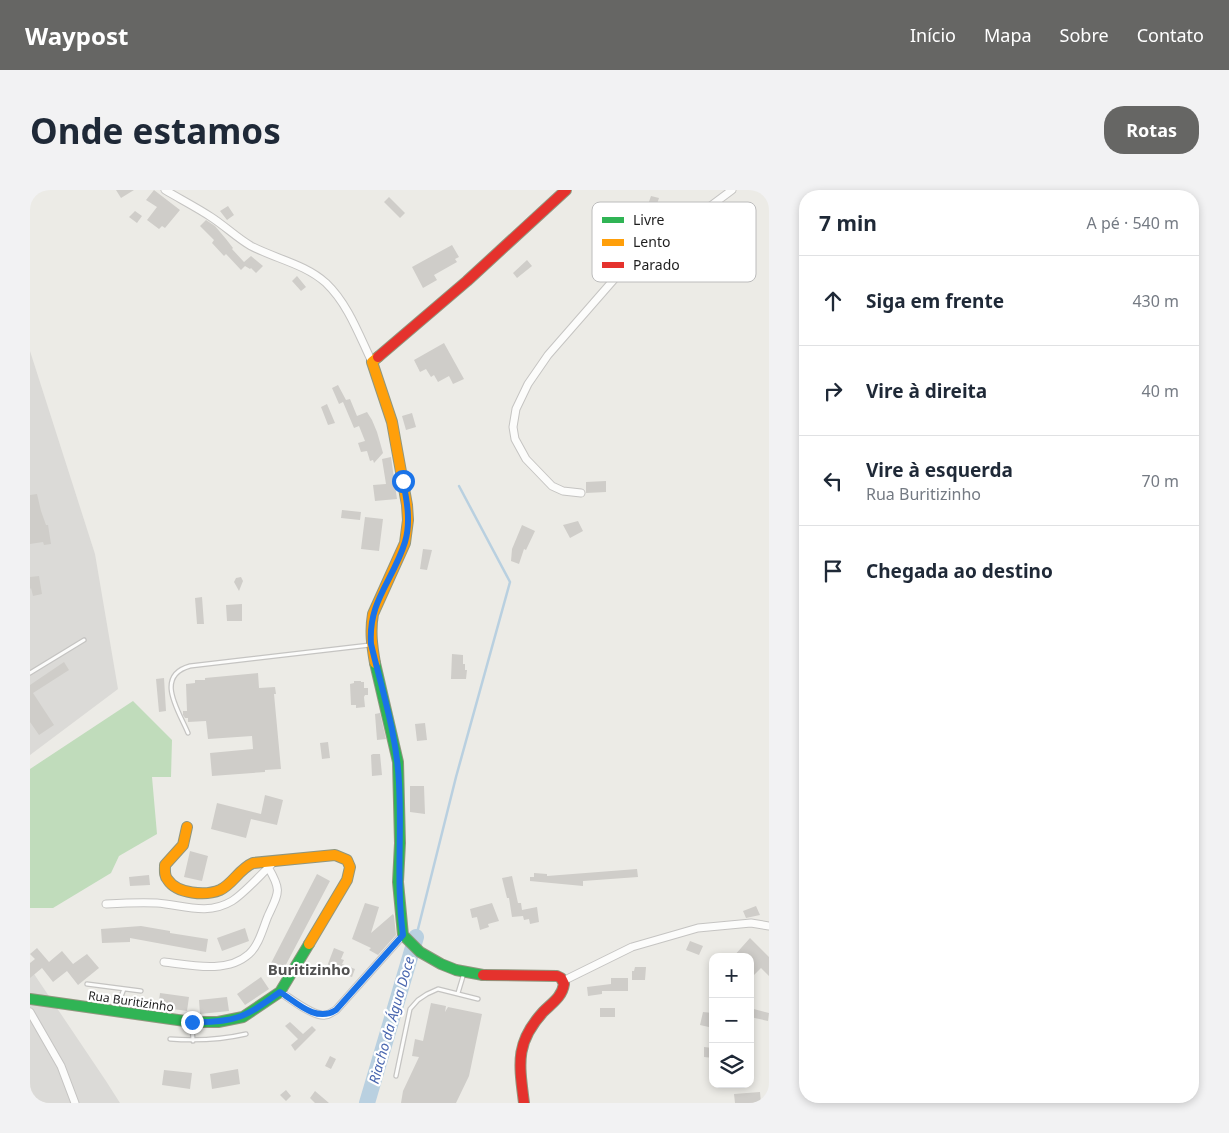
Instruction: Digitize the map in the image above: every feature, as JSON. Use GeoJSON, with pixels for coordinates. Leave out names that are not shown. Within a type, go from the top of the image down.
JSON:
{"type":"FeatureCollection","features":[{"type":"Feature","properties":{"kind":"street"},"geometry":{"type":"LineString","coordinates":[[164,190],[213,218],[248,244],[318,276],[341,301],[372,362],[392,422],[406,497],[408,520],[405,543],[373,614],[371,625],[371,644],[398,762],[400,843],[398,882],[403,935],[427,957],[464,972],[494,975],[557,976],[563,981],[564,989],[561,994],[533,1021],[524,1037],[520,1051],[519,1066],[524,1103]]}},
{"type":"Feature","properties":{"kind":"street"},"geometry":{"type":"LineString","coordinates":[[372,362],[467,281],[566,190]]}},
{"type":"Feature","properties":{"kind":"street"},"geometry":{"type":"LineString","coordinates":[[716,202],[732,190]]}},
{"type":"Feature","properties":{"kind":"street"},"geometry":{"type":"LineString","coordinates":[[581,493],[563,491],[552,486],[526,459],[514,439],[513,427],[516,409],[528,384],[548,355],[612,282]]}},
{"type":"Feature","properties":{"kind":"street"},"geometry":{"type":"LineString","coordinates":[[187,828],[184,845],[165,865],[167,880],[175,886],[196,893],[213,893],[226,887],[247,865],[271,864]]}},
{"type":"Feature","properties":{"kind":"street","name":"Rua Buritizinho"},"geometry":{"type":"LineString","coordinates":[[30,999],[192,1022],[218,1022],[243,1016],[280,992],[347,880],[351,868],[349,860],[335,855],[271,864]]}},
{"type":"Feature","properties":{"kind":"street"},"geometry":{"type":"LineString","coordinates":[[106,904],[141,902],[166,904],[195,910],[218,908],[233,901],[271,864]]}},
{"type":"Feature","properties":{"kind":"street"},"geometry":{"type":"LineString","coordinates":[[164,962],[212,967],[240,960],[249,954],[256,944],[278,894],[277,883],[271,864]]}},
{"type":"Feature","properties":{"kind":"street"},"geometry":{"type":"LineString","coordinates":[[563,981],[632,947],[698,928],[751,923],[769,926]]}},
{"type":"Feature","properties":{"kind":"street"},"geometry":{"type":"LineString","coordinates":[[280,992],[313,1013],[325,1016],[330,1014],[336,1010],[403,935]]}},
{"type":"Feature","properties":{"kind":"street"},"geometry":{"type":"LineString","coordinates":[[30,1012],[61,1066],[75,1103]]}},
{"type":"Feature","properties":{"kind":"lane"},"geometry":{"type":"LineString","coordinates":[[30,673],[84,640]]}},
{"type":"Feature","properties":{"kind":"lane"},"geometry":{"type":"LineString","coordinates":[[188,733],[171,691],[172,678],[178,670],[190,666],[371,644]]}},
{"type":"Feature","properties":{"kind":"lane"},"geometry":{"type":"LineString","coordinates":[[458,993],[464,972]]}},
{"type":"Feature","properties":{"kind":"lane"},"geometry":{"type":"LineString","coordinates":[[87,984],[140,991]]}},
{"type":"Feature","properties":{"kind":"lane"},"geometry":{"type":"LineString","coordinates":[[114,1012],[124,989]]}},
{"type":"Feature","properties":{"kind":"lane"},"geometry":{"type":"LineString","coordinates":[[396,1076],[410,1009],[427,994],[438,989],[478,999]]}},
{"type":"Feature","properties":{"kind":"lane"},"geometry":{"type":"LineString","coordinates":[[192,1022],[193,1041]]}},
{"type":"Feature","properties":{"kind":"lane"},"geometry":{"type":"LineString","coordinates":[[170,1039],[193,1041],[225,1039],[246,1034]]}},
{"type":"Feature","properties":{"kind":"shaded area"},"geometry":{"type":"Polygon","coordinates":[[[30,351],[95,554],[118,689],[30,755],[30,351]]]}},
{"type":"Feature","properties":{"kind":"shaded area"},"geometry":{"type":"Polygon","coordinates":[[[30,968],[106,1081],[120,1103],[30,1103],[30,968]]]}},
{"type":"Feature","properties":{"kind":"green space"},"geometry":{"type":"Polygon","coordinates":[[[133,701],[172,740],[171,777],[152,777],[157,834],[119,856],[111,873],[53,908],[30,908],[30,769],[133,701]]]}},
{"type":"Feature","properties":{"kind":"building"},"geometry":{"type":"Polygon","coordinates":[[[116,190],[134,190],[121,198],[116,190]]]}},
{"type":"Feature","properties":{"kind":"building"},"geometry":{"type":"Polygon","coordinates":[[[154,190],[180,210],[165,228],[162,226],[159,229],[147,220],[157,207],[146,200],[154,190]]]}},
{"type":"Feature","properties":{"kind":"building"},"geometry":{"type":"Polygon","coordinates":[[[651,196],[659,198],[658,202],[649,202],[651,196]]]}},
{"type":"Feature","properties":{"kind":"building"},"geometry":{"type":"Polygon","coordinates":[[[389,197],[405,213],[400,218],[384,202],[389,197]]]}},
{"type":"Feature","properties":{"kind":"building"},"geometry":{"type":"Polygon","coordinates":[[[228,206],[234,215],[227,220],[220,211],[228,206]]]}},
{"type":"Feature","properties":{"kind":"building"},"geometry":{"type":"Polygon","coordinates":[[[135,211],[142,216],[137,223],[129,217],[135,211]]]}},
{"type":"Feature","properties":{"kind":"building"},"geometry":{"type":"Polygon","coordinates":[[[206,220],[215,226],[244,262],[251,256],[263,266],[256,273],[251,268],[245,266],[241,270],[226,254],[224,256],[212,243],[214,240],[200,226],[206,220]]]}},
{"type":"Feature","properties":{"kind":"building"},"geometry":{"type":"Polygon","coordinates":[[[452,245],[459,257],[455,259],[457,262],[434,275],[437,280],[423,288],[412,267],[452,245]]]}},
{"type":"Feature","properties":{"kind":"building"},"geometry":{"type":"Polygon","coordinates":[[[527,260],[532,266],[517,278],[513,273],[527,260]]]}},
{"type":"Feature","properties":{"kind":"building"},"geometry":{"type":"Polygon","coordinates":[[[297,276],[306,287],[301,291],[292,281],[297,276]]]}},
{"type":"Feature","properties":{"kind":"building"},"geometry":{"type":"Polygon","coordinates":[[[444,343],[464,379],[453,384],[449,376],[438,382],[434,375],[431,377],[426,369],[420,372],[414,360],[444,343]]]}},
{"type":"Feature","properties":{"kind":"building"},"geometry":{"type":"Polygon","coordinates":[[[338,385],[346,400],[350,399],[357,416],[367,412],[372,420],[383,453],[374,463],[373,460],[370,461],[367,451],[361,452],[358,443],[365,441],[359,426],[354,428],[343,402],[339,404],[332,388],[338,385]]]}},
{"type":"Feature","properties":{"kind":"building"},"geometry":{"type":"Polygon","coordinates":[[[327,404],[335,423],[328,425],[321,407],[327,404]]]}},
{"type":"Feature","properties":{"kind":"building"},"geometry":{"type":"Polygon","coordinates":[[[412,413],[416,427],[406,430],[402,416],[412,413]]]}},
{"type":"Feature","properties":{"kind":"building"},"geometry":{"type":"Polygon","coordinates":[[[391,457],[397,499],[375,501],[373,485],[386,484],[382,459],[391,457]]]}},
{"type":"Feature","properties":{"kind":"building"},"geometry":{"type":"Polygon","coordinates":[[[606,481],[606,492],[586,493],[586,482],[606,481]]]}},
{"type":"Feature","properties":{"kind":"building"},"geometry":{"type":"Polygon","coordinates":[[[37,494],[41,511],[46,525],[48,525],[51,544],[44,545],[43,542],[30,544],[30,495],[37,494]]]}},
{"type":"Feature","properties":{"kind":"building"},"geometry":{"type":"Polygon","coordinates":[[[342,510],[361,512],[360,520],[341,518],[342,510]]]}},
{"type":"Feature","properties":{"kind":"building"},"geometry":{"type":"Polygon","coordinates":[[[365,517],[383,519],[379,551],[361,549],[365,517]]]}},
{"type":"Feature","properties":{"kind":"building"},"geometry":{"type":"Polygon","coordinates":[[[578,521],[583,531],[570,538],[563,525],[578,521]]]}},
{"type":"Feature","properties":{"kind":"building"},"geometry":{"type":"Polygon","coordinates":[[[522,525],[535,531],[526,550],[524,549],[519,564],[511,561],[512,549],[522,525]]]}},
{"type":"Feature","properties":{"kind":"building"},"geometry":{"type":"Polygon","coordinates":[[[423,549],[432,550],[427,570],[420,569],[423,549]]]}},
{"type":"Feature","properties":{"kind":"building"},"geometry":{"type":"Polygon","coordinates":[[[39,576],[42,594],[33,596],[30,589],[30,577],[39,576]]]}},
{"type":"Feature","properties":{"kind":"building"},"geometry":{"type":"Polygon","coordinates":[[[241,577],[243,581],[239,591],[234,582],[236,578],[241,577]]]}},
{"type":"Feature","properties":{"kind":"building"},"geometry":{"type":"Polygon","coordinates":[[[202,597],[204,624],[197,624],[195,598],[202,597]]]}},
{"type":"Feature","properties":{"kind":"building"},"geometry":{"type":"Polygon","coordinates":[[[242,604],[242,621],[227,621],[226,605],[242,604]]]}},
{"type":"Feature","properties":{"kind":"building"},"geometry":{"type":"Polygon","coordinates":[[[452,654],[463,655],[463,664],[465,664],[465,670],[467,670],[466,679],[451,679],[452,654]]]}},
{"type":"Feature","properties":{"kind":"building"},"geometry":{"type":"Polygon","coordinates":[[[64,662],[69,670],[33,693],[54,725],[39,735],[30,722],[30,685],[64,662]]]}},
{"type":"Feature","properties":{"kind":"building"},"geometry":{"type":"Polygon","coordinates":[[[258,673],[259,688],[275,687],[276,694],[274,694],[281,769],[212,776],[210,753],[253,749],[252,736],[208,739],[206,721],[188,722],[188,718],[185,718],[183,715],[183,711],[187,711],[186,684],[195,683],[195,680],[205,680],[205,678],[258,673]]]}},
{"type":"Feature","properties":{"kind":"building"},"geometry":{"type":"Polygon","coordinates":[[[164,678],[166,711],[159,712],[156,679],[164,678]]]}},
{"type":"Feature","properties":{"kind":"building"},"geometry":{"type":"Polygon","coordinates":[[[354,681],[364,682],[364,688],[368,688],[368,695],[364,697],[365,707],[356,708],[356,705],[351,705],[350,684],[354,683],[354,681]]]}},
{"type":"Feature","properties":{"kind":"building"},"geometry":{"type":"Polygon","coordinates":[[[380,713],[386,739],[377,740],[375,714],[380,713]]]}},
{"type":"Feature","properties":{"kind":"building"},"geometry":{"type":"Polygon","coordinates":[[[425,723],[427,740],[417,741],[415,724],[425,723]]]}},
{"type":"Feature","properties":{"kind":"building"},"geometry":{"type":"Polygon","coordinates":[[[328,742],[330,758],[322,759],[320,743],[328,742]]]}},
{"type":"Feature","properties":{"kind":"building"},"geometry":{"type":"Polygon","coordinates":[[[380,754],[382,775],[372,776],[371,755],[380,754]]]}},
{"type":"Feature","properties":{"kind":"building"},"geometry":{"type":"Polygon","coordinates":[[[410,786],[424,786],[425,814],[410,812],[410,786]]]}},
{"type":"Feature","properties":{"kind":"building"},"geometry":{"type":"Polygon","coordinates":[[[265,795],[283,800],[277,825],[251,819],[246,838],[211,829],[217,803],[261,814],[265,795]]]}},
{"type":"Feature","properties":{"kind":"building"},"geometry":{"type":"Polygon","coordinates":[[[190,851],[208,856],[202,881],[184,877],[190,851]]]}},
{"type":"Feature","properties":{"kind":"building"},"geometry":{"type":"Polygon","coordinates":[[[637,869],[638,877],[583,881],[583,886],[530,881],[530,877],[534,877],[534,873],[547,874],[547,876],[637,869]]]}},
{"type":"Feature","properties":{"kind":"building"},"geometry":{"type":"Polygon","coordinates":[[[317,874],[330,881],[280,976],[268,969],[317,874]]]}},
{"type":"Feature","properties":{"kind":"building"},"geometry":{"type":"Polygon","coordinates":[[[149,875],[150,885],[130,886],[129,877],[149,875]]]}},
{"type":"Feature","properties":{"kind":"building"},"geometry":{"type":"Polygon","coordinates":[[[512,876],[518,903],[521,903],[522,910],[537,907],[539,922],[530,924],[529,919],[524,920],[523,916],[512,917],[509,898],[507,898],[502,878],[512,876]]]}},
{"type":"Feature","properties":{"kind":"building"},"geometry":{"type":"Polygon","coordinates":[[[365,903],[379,907],[371,933],[393,914],[394,916],[396,935],[378,955],[369,950],[371,948],[352,939],[365,903]]]}},
{"type":"Feature","properties":{"kind":"building"},"geometry":{"type":"Polygon","coordinates":[[[492,903],[499,921],[488,924],[489,927],[480,930],[477,917],[472,918],[470,909],[492,903]]]}},
{"type":"Feature","properties":{"kind":"building"},"geometry":{"type":"Polygon","coordinates":[[[756,906],[760,915],[746,918],[743,911],[756,906]]]}},
{"type":"Feature","properties":{"kind":"building"},"geometry":{"type":"Polygon","coordinates":[[[141,926],[208,939],[206,952],[130,938],[130,942],[102,943],[101,929],[141,926]]]}},
{"type":"Feature","properties":{"kind":"building"},"geometry":{"type":"Polygon","coordinates":[[[245,928],[249,941],[222,951],[217,938],[245,928]]]}},
{"type":"Feature","properties":{"kind":"building"},"geometry":{"type":"Polygon","coordinates":[[[750,938],[769,957],[769,976],[761,968],[754,975],[754,953],[737,953],[750,938]]]}},
{"type":"Feature","properties":{"kind":"building"},"geometry":{"type":"Polygon","coordinates":[[[690,941],[703,946],[699,955],[686,950],[690,941]]]}},
{"type":"Feature","properties":{"kind":"building"},"geometry":{"type":"Polygon","coordinates":[[[37,948],[49,962],[62,951],[73,964],[87,954],[99,968],[78,985],[67,971],[53,982],[42,968],[30,978],[30,963],[35,959],[30,954],[37,948]]]}},
{"type":"Feature","properties":{"kind":"building"},"geometry":{"type":"Polygon","coordinates":[[[334,948],[344,952],[341,959],[344,960],[342,964],[355,969],[352,977],[340,973],[340,975],[326,969],[334,948]]]}},
{"type":"Feature","properties":{"kind":"building"},"geometry":{"type":"Polygon","coordinates":[[[635,967],[646,967],[645,980],[632,980],[632,971],[634,971],[635,967]]]}},
{"type":"Feature","properties":{"kind":"building"},"geometry":{"type":"Polygon","coordinates":[[[261,977],[269,989],[245,1005],[237,994],[261,977]]]}},
{"type":"Feature","properties":{"kind":"building"},"geometry":{"type":"Polygon","coordinates":[[[611,978],[628,978],[628,991],[602,991],[602,994],[588,996],[587,987],[611,984],[611,978]]]}},
{"type":"Feature","properties":{"kind":"building"},"geometry":{"type":"Polygon","coordinates":[[[160,993],[189,997],[187,1011],[158,1007],[160,993]]]}},
{"type":"Feature","properties":{"kind":"building"},"geometry":{"type":"Polygon","coordinates":[[[227,997],[229,1011],[200,1014],[199,1000],[227,997]]]}},
{"type":"Feature","properties":{"kind":"building"},"geometry":{"type":"Polygon","coordinates":[[[431,1003],[446,1006],[445,1012],[448,1007],[482,1014],[469,1076],[456,1103],[401,1103],[403,1091],[419,1057],[412,1056],[415,1039],[423,1041],[431,1003]]]}},
{"type":"Feature","properties":{"kind":"building"},"geometry":{"type":"Polygon","coordinates":[[[600,1008],[615,1008],[615,1017],[600,1017],[600,1008]]]}},
{"type":"Feature","properties":{"kind":"building"},"geometry":{"type":"Polygon","coordinates":[[[754,1009],[769,1013],[768,1021],[754,1018],[754,1009]]]}},
{"type":"Feature","properties":{"kind":"building"},"geometry":{"type":"Polygon","coordinates":[[[703,1012],[709,1013],[709,1027],[700,1025],[703,1012]]]}},
{"type":"Feature","properties":{"kind":"building"},"geometry":{"type":"Polygon","coordinates":[[[290,1022],[303,1034],[312,1026],[316,1030],[295,1051],[291,1045],[298,1039],[285,1026],[290,1022]]]}},
{"type":"Feature","properties":{"kind":"building"},"geometry":{"type":"Polygon","coordinates":[[[704,1047],[709,1048],[709,1058],[704,1057],[704,1047]]]}},
{"type":"Feature","properties":{"kind":"building"},"geometry":{"type":"Polygon","coordinates":[[[330,1056],[336,1059],[331,1069],[325,1066],[330,1056]]]}},
{"type":"Feature","properties":{"kind":"building"},"geometry":{"type":"Polygon","coordinates":[[[238,1069],[240,1084],[212,1089],[210,1074],[238,1069]]]}},
{"type":"Feature","properties":{"kind":"building"},"geometry":{"type":"Polygon","coordinates":[[[164,1070],[192,1073],[190,1089],[162,1085],[164,1070]]]}},
{"type":"Feature","properties":{"kind":"building"},"geometry":{"type":"Polygon","coordinates":[[[286,1090],[291,1096],[286,1101],[280,1095],[286,1090]]]}},
{"type":"Feature","properties":{"kind":"building"},"geometry":{"type":"Polygon","coordinates":[[[315,1091],[329,1103],[315,1103],[310,1098],[315,1091]]]}},
{"type":"Feature","properties":{"kind":"building"},"geometry":{"type":"Polygon","coordinates":[[[760,1092],[761,1103],[735,1103],[734,1094],[760,1092]]]}},
{"type":"Feature","properties":{"kind":"waterway"},"geometry":{"type":"LineString","coordinates":[[416,937],[456,777],[510,582],[459,486]]}},
{"type":"Feature","properties":{"kind":"waterway","name":"Riacho da Água Doce"},"geometry":{"type":"LineString","coordinates":[[367,1103],[416,937]]}},
{"type":"Feature","properties":{"kind":"traffic: fast"},"geometry":{"type":"LineString","coordinates":[[375,663],[398,762],[400,843],[398,882],[403,935],[420,952],[441,964],[456,970],[483,975]]}},
{"type":"Feature","properties":{"kind":"traffic: fast"},"geometry":{"type":"LineString","coordinates":[[30,999],[192,1022],[218,1022],[243,1017],[280,992],[309,944]]}},
{"type":"Feature","properties":{"kind":"traffic: slow"},"geometry":{"type":"LineString","coordinates":[[375,663],[372,638],[373,614],[405,543],[408,520],[392,422],[372,362],[378,357]]}},
{"type":"Feature","properties":{"kind":"traffic: slow"},"geometry":{"type":"LineString","coordinates":[[187,827],[183,845],[165,865],[165,873],[172,885],[185,891],[207,893],[220,890],[253,863],[335,855],[347,860],[350,867],[347,880],[309,944]]}},
{"type":"Feature","properties":{"kind":"traffic: jam"},"geometry":{"type":"LineString","coordinates":[[378,357],[467,281],[566,190]]}},
{"type":"Feature","properties":{"kind":"traffic: jam"},"geometry":{"type":"LineString","coordinates":[[483,975],[557,976],[561,978],[564,984],[559,996],[534,1023],[523,1044],[520,1065],[524,1103]]}},
{"type":"Feature","properties":{"kind":"district","name":"Buritizinho"},"geometry":{"type":"Point","coordinates":[309,969]}},
{"type":"Feature","properties":{"kind":"route"},"geometry":{"type":"LineString","coordinates":[[192,1022],[232,1020],[254,1010],[280,992],[313,1013],[325,1016],[330,1014],[336,1010],[403,935],[398,882],[400,843],[398,762],[370,636],[373,614],[405,543],[408,520],[403,481]]}}]}
